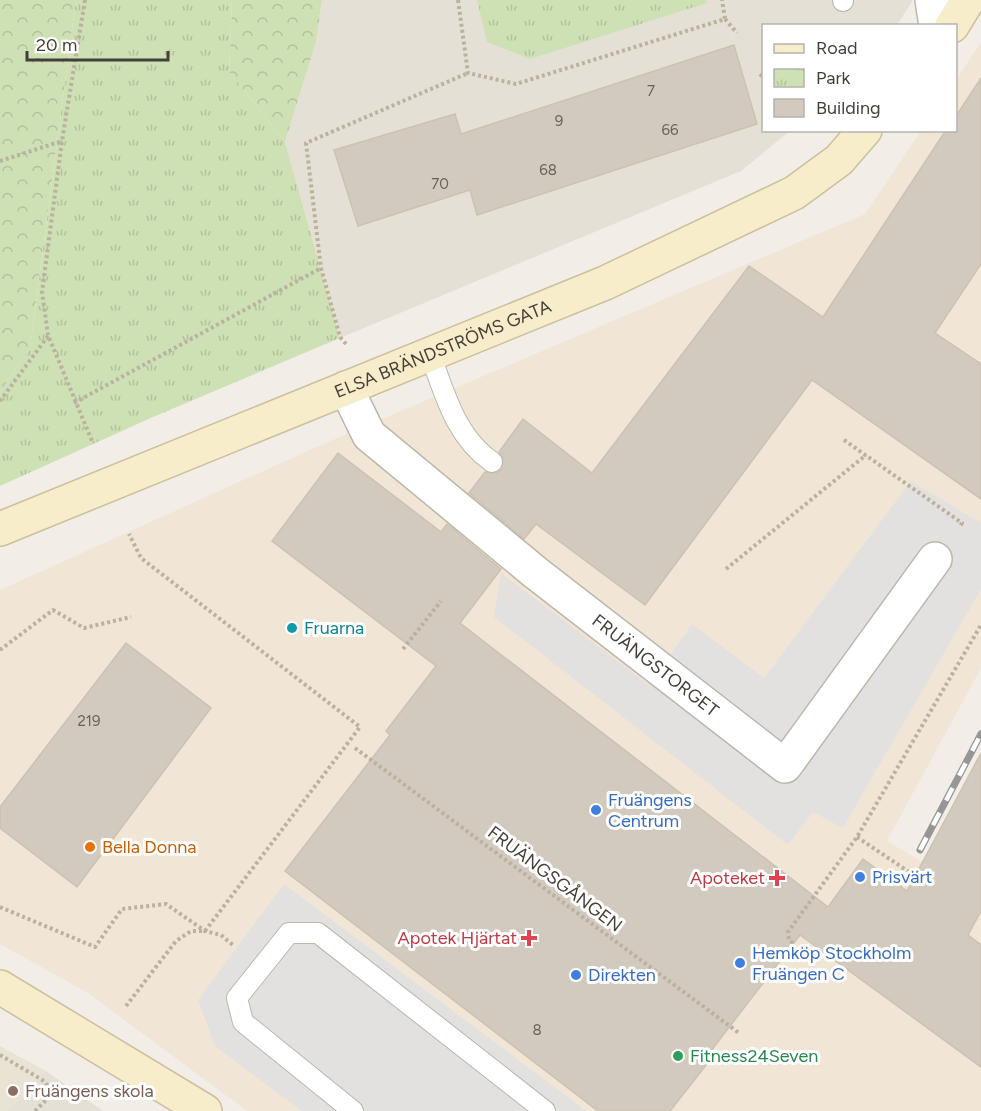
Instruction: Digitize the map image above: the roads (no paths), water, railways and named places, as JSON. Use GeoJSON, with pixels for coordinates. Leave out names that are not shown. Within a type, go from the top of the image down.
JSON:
{"type":"FeatureCollection","features":[{"type":"Feature","properties":{"kind":"street"},"geometry":{"type":"LineString","coordinates":[[932,0],[936,24]]}},
{"type":"Feature","properties":{"kind":"street"},"geometry":{"type":"LineString","coordinates":[[953,24],[968,0]]}},
{"type":"Feature","properties":{"kind":"street","name":"ELSA BRÄNDSTRÖMS GATA"},"geometry":{"type":"LineString","coordinates":[[0,529],[605,283],[794,193],[839,160],[863,132]]}},
{"type":"Feature","properties":{"kind":"street","name":"FRUÄNGSTORGET"},"geometry":{"type":"LineString","coordinates":[[359,383],[369,435],[536,573],[785,766],[935,559]]}},
{"type":"Feature","properties":{"kind":"street"},"geometry":{"type":"LineString","coordinates":[[0,987],[203,1110]]}},
{"type":"Feature","properties":{"kind":"lane"},"geometry":{"type":"LineString","coordinates":[[430,354],[457,425],[477,452],[492,462]]}},
{"type":"Feature","properties":{"kind":"lane"},"geometry":{"type":"LineString","coordinates":[[353,1111],[243,1022],[237,998],[289,933],[318,933],[545,1111]]}},
{"type":"Feature","properties":{"kind":"railway"},"geometry":{"type":"LineString","coordinates":[[920,850],[981,734]]}},
{"type":"Feature","properties":{"kind":"place","name":"Fruarna"},"geometry":{"type":"Point","coordinates":[292,628]}},
{"type":"Feature","properties":{"kind":"place","name":"Fruängens Centrum"},"geometry":{"type":"Point","coordinates":[596,810]}},
{"type":"Feature","properties":{"kind":"place","name":"Bella Donna"},"geometry":{"type":"Point","coordinates":[90,847]}},
{"type":"Feature","properties":{"kind":"place","name":"Prisvärt"},"geometry":{"type":"Point","coordinates":[860,877]}},
{"type":"Feature","properties":{"kind":"place","name":"Apoteket"},"geometry":{"type":"Point","coordinates":[777,878]}},
{"type":"Feature","properties":{"kind":"place","name":"Apotek Hjärtat"},"geometry":{"type":"Point","coordinates":[529,938]}},
{"type":"Feature","properties":{"kind":"place","name":"Hemköp Stockholm Fruängen C"},"geometry":{"type":"Point","coordinates":[740,963]}},
{"type":"Feature","properties":{"kind":"place","name":"Direkten"},"geometry":{"type":"Point","coordinates":[576,975]}},
{"type":"Feature","properties":{"kind":"place","name":"Fitness24Seven"},"geometry":{"type":"Point","coordinates":[678,1056]}},
{"type":"Feature","properties":{"kind":"place","name":"Fruängens skola"},"geometry":{"type":"Point","coordinates":[13,1091]}}]}
